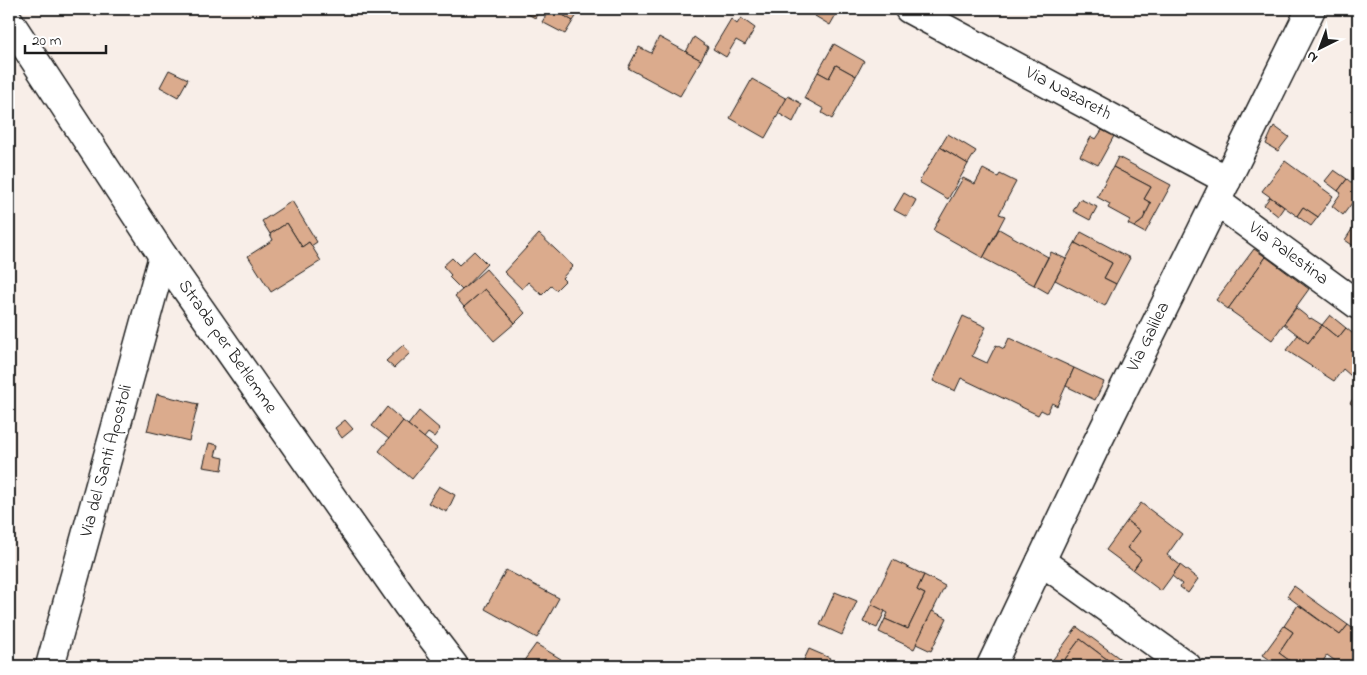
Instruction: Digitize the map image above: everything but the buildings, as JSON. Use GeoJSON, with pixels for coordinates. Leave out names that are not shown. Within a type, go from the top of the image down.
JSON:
{"type":"FeatureCollection","features":[{"type":"Feature","properties":{"kind":"street","name":"Via Nazareth"},"geometry":{"type":"LineString","coordinates":[[909,9],[1222,191]]}},
{"type":"Feature","properties":{"kind":"street","name":"Via Galilea"},"geometry":{"type":"LineString","coordinates":[[991,666],[1172,290],[1311,9]]}},
{"type":"Feature","properties":{"kind":"street","name":"Strada per Betlemme"},"geometry":{"type":"LineString","coordinates":[[9,22],[163,256],[408,606],[454,666]]}},
{"type":"Feature","properties":{"kind":"street","name":"Via Palestina"},"geometry":{"type":"LineString","coordinates":[[1222,191],[1358,306]]}},
{"type":"Feature","properties":{"kind":"street","name":"Via del Santi Apostoli"},"geometry":{"type":"LineString","coordinates":[[50,666],[163,256]]}},
{"type":"Feature","properties":{"kind":"street"},"geometry":{"type":"LineString","coordinates":[[1041,561],[1187,666]]}}]}
